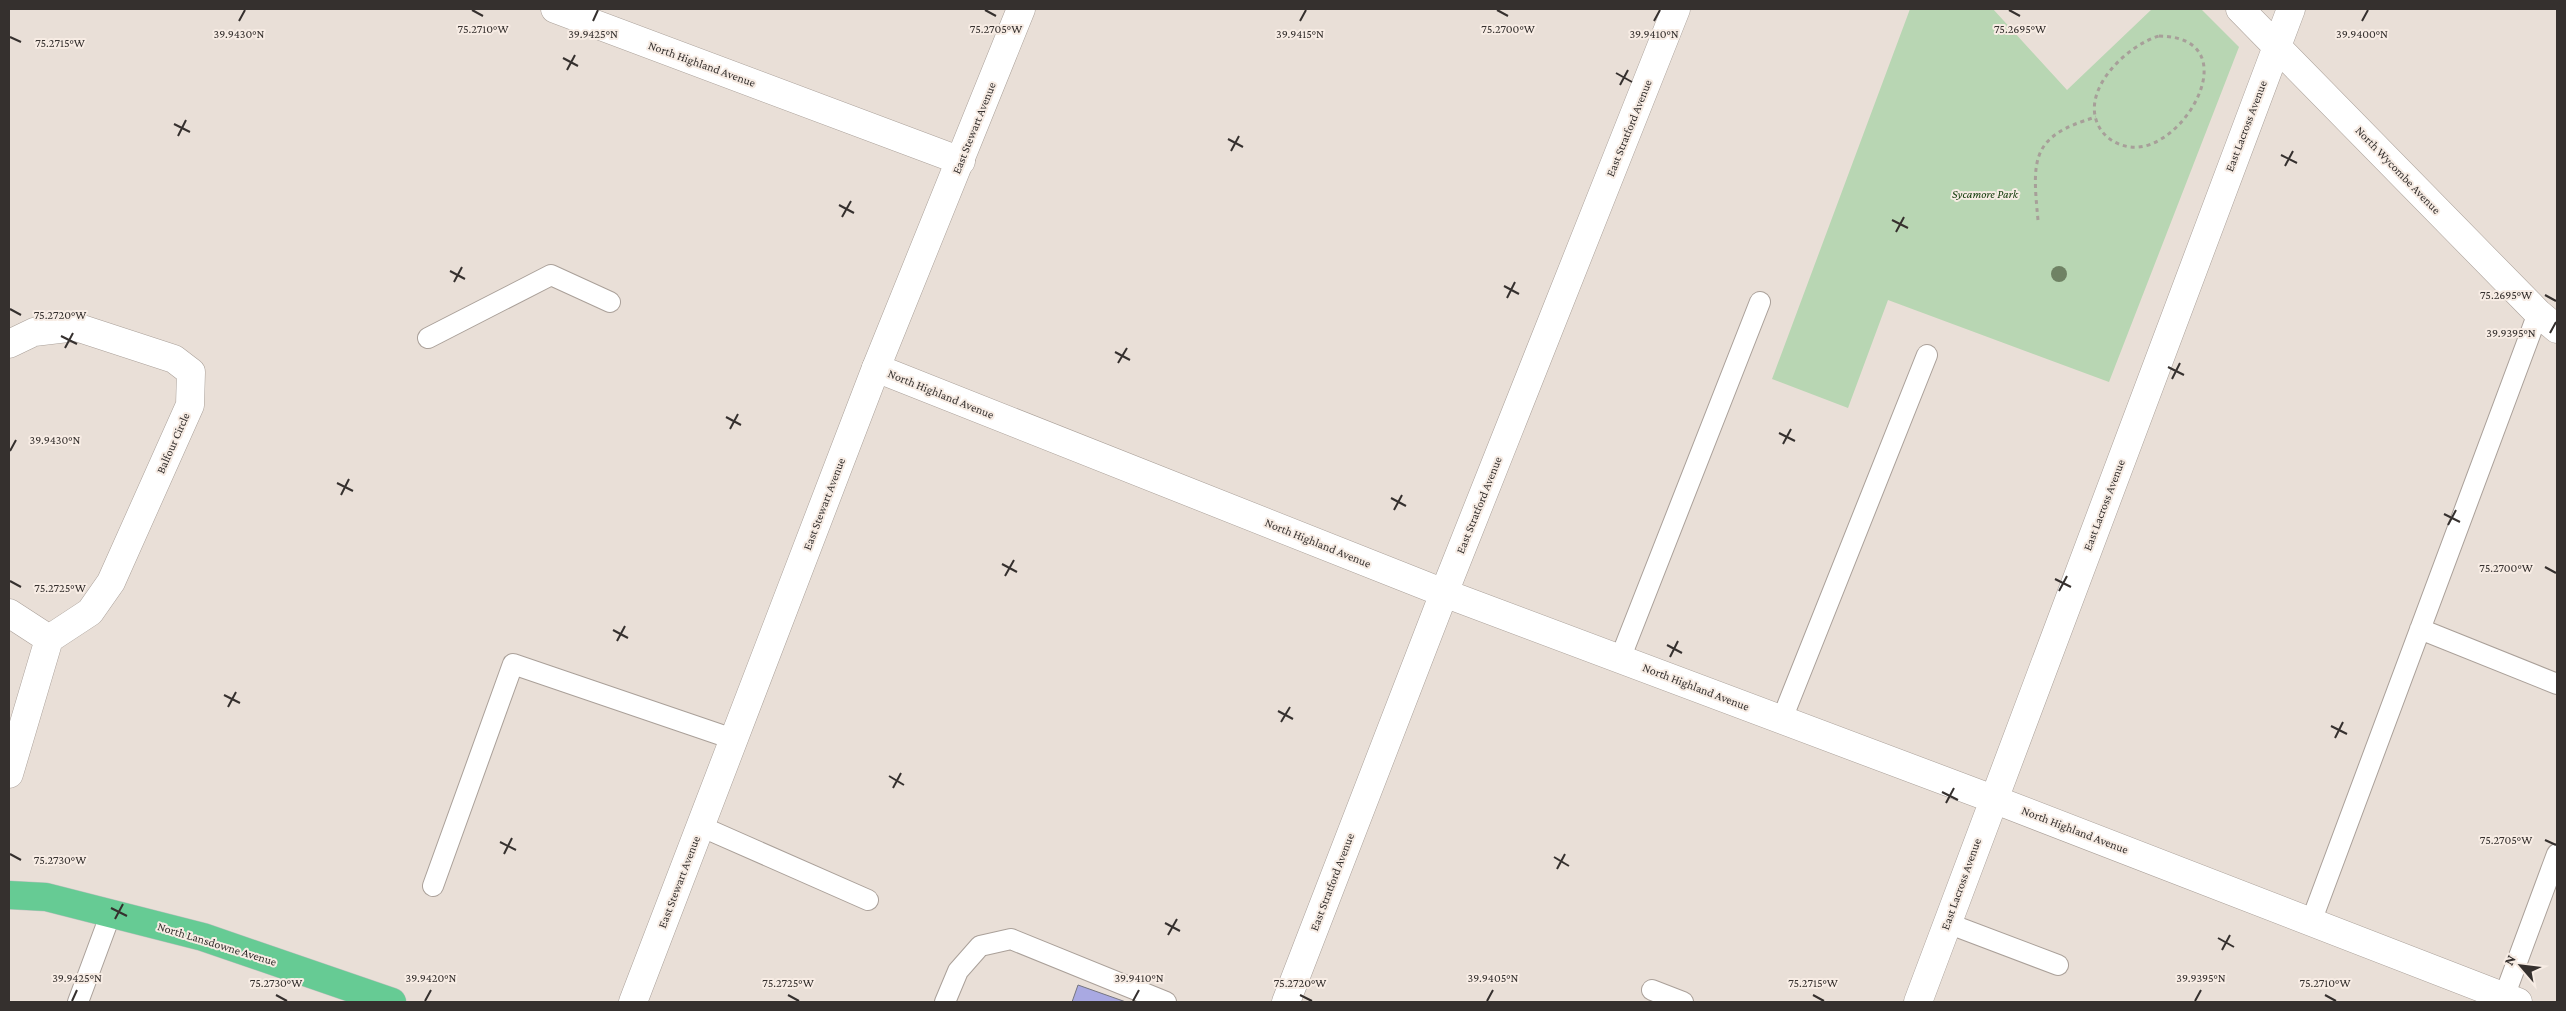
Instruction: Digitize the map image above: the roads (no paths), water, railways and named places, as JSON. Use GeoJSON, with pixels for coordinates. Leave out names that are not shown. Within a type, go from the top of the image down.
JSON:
{"type":"FeatureCollection","features":[{"type":"Feature","properties":{"kind":"main road","name":"North Lansdowne Avenue"},"geometry":{"type":"LineString","coordinates":[[9,895],[46,896],[203,937],[392,1002]]}},
{"type":"Feature","properties":{"kind":"street","name":"North Highland Avenue"},"geometry":{"type":"LineString","coordinates":[[555,9],[962,160]]}},
{"type":"Feature","properties":{"kind":"street","name":"East Stewart Avenue"},"geometry":{"type":"LineString","coordinates":[[633,1002],[876,368],[1022,9]]}},
{"type":"Feature","properties":{"kind":"street","name":"East Stratford Avenue"},"geometry":{"type":"LineString","coordinates":[[1286,1002],[1444,593],[1676,9]]}},
{"type":"Feature","properties":{"kind":"street","name":"North Wycombe Avenue"},"geometry":{"type":"LineString","coordinates":[[2240,9],[2548,321]]}},
{"type":"Feature","properties":{"kind":"street","name":"East Lacross Avenue"},"geometry":{"type":"LineString","coordinates":[[1918,1002],[1993,798],[2291,9]]}},
{"type":"Feature","properties":{"kind":"street","name":"Balfour Circle"},"geometry":{"type":"LineString","coordinates":[[9,344],[34,332],[76,327],[174,359],[191,372],[190,405],[111,582],[90,612],[49,639]]}},
{"type":"Feature","properties":{"kind":"street","name":"North Highland Avenue"},"geometry":{"type":"LineString","coordinates":[[876,368],[1444,593],[1993,798],[2511,1000]]}},
{"type":"Feature","properties":{"kind":"street"},"geometry":{"type":"LineString","coordinates":[[9,614],[49,639],[9,774]]}},
{"type":"Feature","properties":{"kind":"lane"},"geometry":{"type":"LineString","coordinates":[[428,338],[552,275],[610,302]]}},
{"type":"Feature","properties":{"kind":"lane"},"geometry":{"type":"LineString","coordinates":[[1620,659],[1760,302]]}},
{"type":"Feature","properties":{"kind":"lane"},"geometry":{"type":"LineString","coordinates":[[2311,922],[2420,629],[2548,321]]}},
{"type":"Feature","properties":{"kind":"lane"},"geometry":{"type":"LineString","coordinates":[[1782,719],[1927,355]]}},
{"type":"Feature","properties":{"kind":"lane"},"geometry":{"type":"LineString","coordinates":[[2420,629],[2557,684]]}},
{"type":"Feature","properties":{"kind":"lane"},"geometry":{"type":"LineString","coordinates":[[434,886],[513,664],[733,739]]}},
{"type":"Feature","properties":{"kind":"lane"},"geometry":{"type":"LineString","coordinates":[[700,826],[868,900]]}},
{"type":"Feature","properties":{"kind":"lane"},"geometry":{"type":"LineString","coordinates":[[2511,1000],[2557,854]]}},
{"type":"Feature","properties":{"kind":"lane"},"geometry":{"type":"LineString","coordinates":[[78,1002],[111,913]]}},
{"type":"Feature","properties":{"kind":"lane"},"geometry":{"type":"LineString","coordinates":[[1947,923],[2058,965]]}},
{"type":"Feature","properties":{"kind":"lane"},"geometry":{"type":"LineString","coordinates":[[945,1002],[958,971],[980,946],[1011,939],[1166,1002]]}},
{"type":"Feature","properties":{"kind":"lane"},"geometry":{"type":"LineString","coordinates":[[1652,990],[1683,1002]]}},
{"type":"Feature","properties":{"kind":"park label","name":"Sycamore Park"},"geometry":{"type":"Point","coordinates":[1985,194]}}]}
